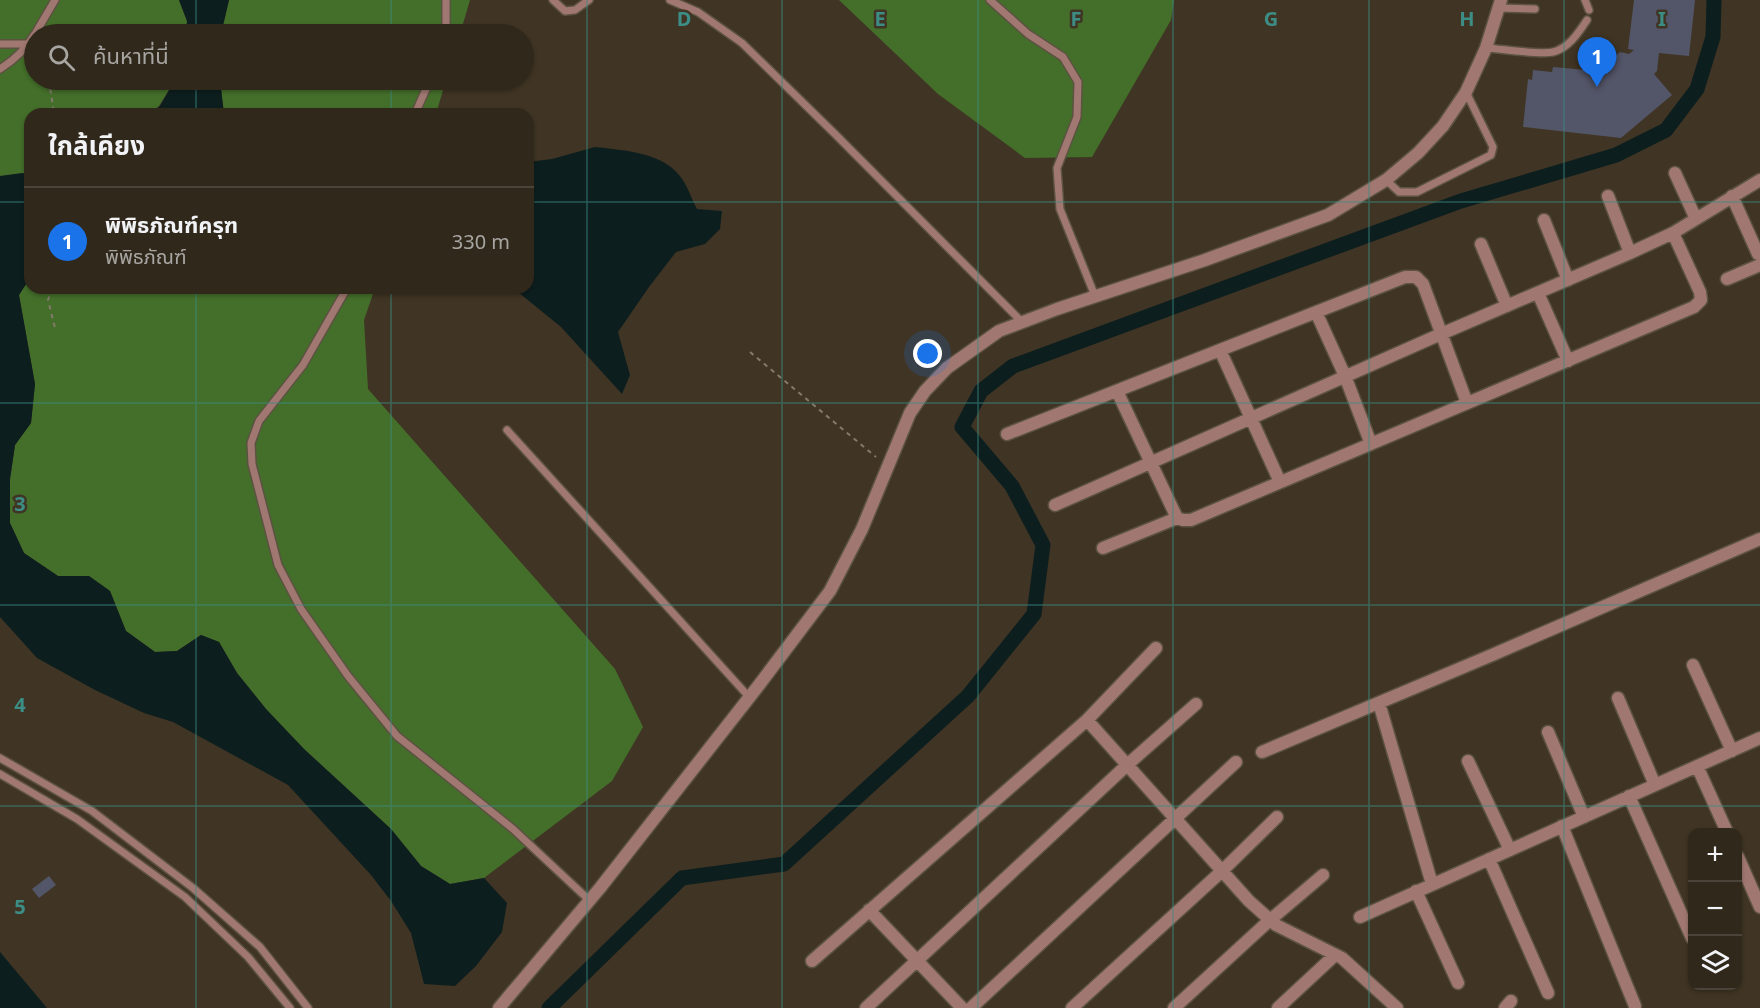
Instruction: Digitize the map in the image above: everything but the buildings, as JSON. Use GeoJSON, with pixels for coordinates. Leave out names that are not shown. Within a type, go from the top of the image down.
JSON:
{"type":"FeatureCollection","features":[{"type":"Feature","properties":{"kind":"street"},"geometry":{"type":"LineString","coordinates":[[499,1008],[600,888],[750,698],[830,591],[862,529],[910,413],[925,391],[946,368],[999,332],[1022,322],[1205,260],[1328,214],[1386,180],[1424,147],[1443,126],[1466,92],[1486,48],[1501,4]]}},
{"type":"Feature","properties":{"kind":"street"},"geometry":{"type":"LineString","coordinates":[[1676,173],[1696,219]]}},
{"type":"Feature","properties":{"kind":"street"},"geometry":{"type":"LineString","coordinates":[[1055,505],[1630,253],[1673,233],[1760,180]]}},
{"type":"Feature","properties":{"kind":"street"},"geometry":{"type":"LineString","coordinates":[[1608,196],[1630,253]]}},
{"type":"Feature","properties":{"kind":"street"},"geometry":{"type":"LineString","coordinates":[[1726,279],[1759,259],[1732,196]]}},
{"type":"Feature","properties":{"kind":"street"},"geometry":{"type":"LineString","coordinates":[[1544,220],[1568,280]]}},
{"type":"Feature","properties":{"kind":"street"},"geometry":{"type":"LineString","coordinates":[[1103,548],[1177,518],[1191,520],[1694,308],[1701,300],[1700,292],[1673,233]]}},
{"type":"Feature","properties":{"kind":"street"},"geometry":{"type":"LineString","coordinates":[[1481,244],[1507,306]]}},
{"type":"Feature","properties":{"kind":"street"},"geometry":{"type":"LineString","coordinates":[[1007,434],[1405,277],[1416,277],[1423,284],[1467,403]]}},
{"type":"Feature","properties":{"kind":"street"},"geometry":{"type":"LineString","coordinates":[[1538,293],[1568,361]]}},
{"type":"Feature","properties":{"kind":"street"},"geometry":{"type":"LineString","coordinates":[[1316,312],[1345,376],[1371,444]]}},
{"type":"Feature","properties":{"kind":"street"},"geometry":{"type":"LineString","coordinates":[[1220,350],[1280,482]]}},
{"type":"Feature","properties":{"kind":"street"},"geometry":{"type":"LineString","coordinates":[[1117,391],[1177,518]]}},
{"type":"Feature","properties":{"kind":"street"},"geometry":{"type":"LineString","coordinates":[[1262,752],[1760,539]]}},
{"type":"Feature","properties":{"kind":"street"},"geometry":{"type":"LineString","coordinates":[[812,961],[1087,720],[1156,648]]}},
{"type":"Feature","properties":{"kind":"street"},"geometry":{"type":"LineString","coordinates":[[1693,665],[1732,751]]}},
{"type":"Feature","properties":{"kind":"street"},"geometry":{"type":"LineString","coordinates":[[1618,698],[1655,785]]}},
{"type":"Feature","properties":{"kind":"street"},"geometry":{"type":"LineString","coordinates":[[1379,703],[1432,884]]}},
{"type":"Feature","properties":{"kind":"street"},"geometry":{"type":"LineString","coordinates":[[866,1008],[1127,765],[1196,704]]}},
{"type":"Feature","properties":{"kind":"street"},"geometry":{"type":"LineString","coordinates":[[1087,720],[1249,901],[1276,925],[1341,958],[1397,1008]]}},
{"type":"Feature","properties":{"kind":"street"},"geometry":{"type":"LineString","coordinates":[[1548,732],[1584,817]]}},
{"type":"Feature","properties":{"kind":"street"},"geometry":{"type":"LineString","coordinates":[[1360,917],[1760,738]]}},
{"type":"Feature","properties":{"kind":"street"},"geometry":{"type":"LineString","coordinates":[[1468,761],[1510,849]]}},
{"type":"Feature","properties":{"kind":"street"},"geometry":{"type":"LineString","coordinates":[[971,1008],[1236,762]]}},
{"type":"Feature","properties":{"kind":"street"},"geometry":{"type":"LineString","coordinates":[[1697,766],[1725,828]]}},
{"type":"Feature","properties":{"kind":"street"},"geometry":{"type":"LineString","coordinates":[[1629,796],[1691,936]]}},
{"type":"Feature","properties":{"kind":"street"},"geometry":{"type":"LineString","coordinates":[[1072,1008],[1277,817]]}},
{"type":"Feature","properties":{"kind":"street"},"geometry":{"type":"LineString","coordinates":[[1562,826],[1635,1006]]}},
{"type":"Feature","properties":{"kind":"street"},"geometry":{"type":"LineString","coordinates":[[1489,859],[1548,993]]}},
{"type":"Feature","properties":{"kind":"street"},"geometry":{"type":"LineString","coordinates":[[1742,868],[1760,907]]}},
{"type":"Feature","properties":{"kind":"street"},"geometry":{"type":"LineString","coordinates":[[1174,1008],[1323,875]]}},
{"type":"Feature","properties":{"kind":"street"},"geometry":{"type":"LineString","coordinates":[[1416,891],[1458,983]]}},
{"type":"Feature","properties":{"kind":"street"},"geometry":{"type":"LineString","coordinates":[[869,910],[962,1008]]}},
{"type":"Feature","properties":{"kind":"street"},"geometry":{"type":"LineString","coordinates":[[1278,1008],[1335,955]]}},
{"type":"Feature","properties":{"kind":"lane"},"geometry":{"type":"LineString","coordinates":[[41,24],[55,0]]}},
{"type":"Feature","properties":{"kind":"lane"},"geometry":{"type":"LineString","coordinates":[[446,0],[446,24]]}},
{"type":"Feature","properties":{"kind":"lane"},"geometry":{"type":"LineString","coordinates":[[553,0],[565,11],[575,10],[590,0]]}},
{"type":"Feature","properties":{"kind":"lane"},"geometry":{"type":"LineString","coordinates":[[670,0],[698,12],[742,44],[1022,322]]}},
{"type":"Feature","properties":{"kind":"lane"},"geometry":{"type":"LineString","coordinates":[[990,0],[1028,34],[1063,57],[1078,82],[1077,117],[1057,168],[1060,209],[1095,296]]}},
{"type":"Feature","properties":{"kind":"lane"},"geometry":{"type":"LineString","coordinates":[[1586,0],[1589,10]]}},
{"type":"Feature","properties":{"kind":"lane"},"geometry":{"type":"LineString","coordinates":[[1501,4],[1535,9]]}},
{"type":"Feature","properties":{"kind":"lane"},"geometry":{"type":"LineString","coordinates":[[1486,48],[1551,52],[1569,43],[1587,20]]}},
{"type":"Feature","properties":{"kind":"lane"},"geometry":{"type":"LineString","coordinates":[[0,44],[24,44]]}},
{"type":"Feature","properties":{"kind":"lane"},"geometry":{"type":"LineString","coordinates":[[0,69],[24,49]]}},
{"type":"Feature","properties":{"kind":"lane"},"geometry":{"type":"LineString","coordinates":[[418,108],[426,90]]}},
{"type":"Feature","properties":{"kind":"lane"},"geometry":{"type":"LineString","coordinates":[[1386,180],[1399,192],[1416,192],[1491,155],[1494,147],[1466,92]]}},
{"type":"Feature","properties":{"kind":"lane"},"geometry":{"type":"LineString","coordinates":[[344,294],[303,365],[259,421],[251,443],[252,464],[278,565],[301,609],[348,676],[397,736],[513,830],[589,900]]}},
{"type":"Feature","properties":{"kind":"lane"},"geometry":{"type":"LineString","coordinates":[[507,430],[750,698]]}},
{"type":"Feature","properties":{"kind":"lane"},"geometry":{"type":"LineString","coordinates":[[0,758],[92,811],[193,888],[260,948],[308,1008]]}},
{"type":"Feature","properties":{"kind":"lane"},"geometry":{"type":"LineString","coordinates":[[0,774],[77,819],[185,897],[248,957],[290,1008]]}},
{"type":"Feature","properties":{"kind":"path"},"geometry":{"type":"LineString","coordinates":[[50,90],[53,108]]}},
{"type":"Feature","properties":{"kind":"path"},"geometry":{"type":"LineString","coordinates":[[50,294],[48,300],[55,328]]}},
{"type":"Feature","properties":{"kind":"path"},"geometry":{"type":"LineString","coordinates":[[750,352],[888,466]]}},
{"type":"Feature","properties":{"kind":"green space"},"geometry":{"type":"Polygon","coordinates":[[[0,0],[179,0],[187,24],[24,24],[24,90],[169,90],[157,108],[24,108],[24,174],[0,176],[0,0]]]}},
{"type":"Feature","properties":{"kind":"green space"},"geometry":{"type":"Polygon","coordinates":[[[229,0],[470,0],[463,24],[223,24],[229,0]]]}},
{"type":"Feature","properties":{"kind":"green space"},"geometry":{"type":"Polygon","coordinates":[[[839,0],[1174,0],[1171,20],[1092,157],[1025,158],[938,94],[839,0]]]}},
{"type":"Feature","properties":{"kind":"green space"},"geometry":{"type":"Polygon","coordinates":[[[221,90],[443,90],[438,108],[223,108],[221,90]]]}},
{"type":"Feature","properties":{"kind":"green space"},"geometry":{"type":"Polygon","coordinates":[[[24,287],[24,294],[373,294],[364,320],[368,389],[615,669],[643,727],[612,781],[484,878],[450,884],[421,866],[391,829],[304,749],[266,709],[237,673],[219,642],[201,635],[177,651],[155,652],[126,631],[110,591],[89,576],[58,576],[24,553],[10,523],[10,479],[15,445],[31,423],[35,384],[19,295],[24,287]]]}},
{"type":"Feature","properties":{"kind":"shaded area"},"geometry":{"type":"Polygon","coordinates":[[[179,0],[229,0],[223,24],[187,24],[179,0]]]}},
{"type":"Feature","properties":{"kind":"shaded area"},"geometry":{"type":"Polygon","coordinates":[[[169,90],[221,90],[223,108],[158,108],[169,90]]]}},
{"type":"Feature","properties":{"kind":"shaded area"},"geometry":{"type":"Polygon","coordinates":[[[595,147],[617,149],[651,157],[671,167],[682,179],[697,209],[722,211],[720,229],[705,244],[676,252],[618,332],[630,375],[622,394],[561,327],[520,294],[534,294],[534,161],[552,159],[595,147]]]}},
{"type":"Feature","properties":{"kind":"shaded area"},"geometry":{"type":"Polygon","coordinates":[[[24,173],[24,287],[19,295],[35,384],[31,423],[15,445],[10,479],[10,523],[24,553],[58,576],[89,576],[110,591],[126,631],[155,652],[177,651],[201,635],[219,642],[237,673],[266,709],[304,749],[391,829],[421,866],[450,884],[484,878],[507,903],[502,932],[476,966],[455,986],[424,984],[411,933],[391,901],[371,875],[288,785],[173,722],[144,713],[95,690],[37,658],[0,617],[0,176],[24,173]]]}},
{"type":"Feature","properties":{"kind":"shaded area"},"geometry":{"type":"Polygon","coordinates":[[[0,952],[47,1008],[0,1008],[0,952]]]}},
{"type":"Feature","properties":{"kind":"waterway"},"geometry":{"type":"LineString","coordinates":[[549,1008],[682,878],[784,864],[968,696],[1034,614],[1043,545],[1012,486],[962,427],[981,391],[1013,366],[1461,201],[1616,155],[1666,130],[1697,89],[1713,37],[1714,0]]}},
{"type":"Feature","properties":{"kind":"place","name":"พิพิธภัณฑ์ครุฑ"},"geometry":{"type":"Point","coordinates":[1597,87]}}]}
